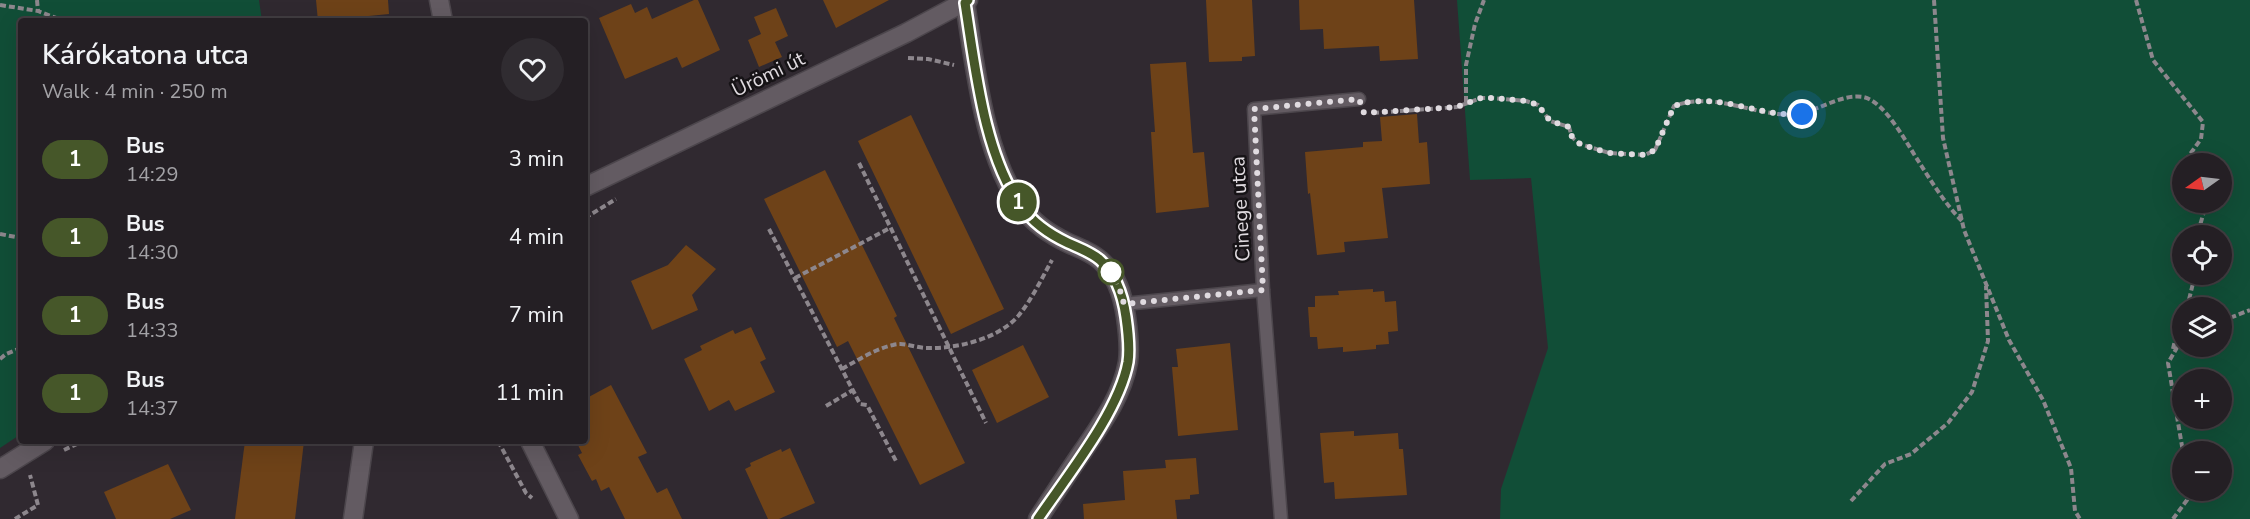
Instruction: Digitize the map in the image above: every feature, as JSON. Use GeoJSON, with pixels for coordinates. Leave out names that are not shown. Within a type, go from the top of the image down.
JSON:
{"type":"FeatureCollection","features":[{"type":"Feature","properties":{"kind":"street"},"geometry":{"type":"LineString","coordinates":[[439,0],[442,18]]}},
{"type":"Feature","properties":{"kind":"street"},"geometry":{"type":"LineString","coordinates":[[966,2],[987,124],[996,159],[1008,187],[1023,209],[1038,224],[1099,259],[1111,272],[1124,304],[1128,360],[1122,387],[1105,419],[1038,519]]}},
{"type":"Feature","properties":{"kind":"street","name":"Ürömi út"},"geometry":{"type":"LineString","coordinates":[[588,186],[966,2]]}},
{"type":"Feature","properties":{"kind":"street"},"geometry":{"type":"LineString","coordinates":[[353,519],[364,444]]}},
{"type":"Feature","properties":{"kind":"street"},"geometry":{"type":"LineString","coordinates":[[532,444],[569,519]]}},
{"type":"Feature","properties":{"kind":"street"},"geometry":{"type":"LineString","coordinates":[[0,469],[50,448]]}},
{"type":"Feature","properties":{"kind":"lane","name":"Cinege utca"},"geometry":{"type":"LineString","coordinates":[[1281,519],[1263,290],[1254,109],[1359,99]]}},
{"type":"Feature","properties":{"kind":"lane"},"geometry":{"type":"LineString","coordinates":[[1124,304],[1263,290]]}},
{"type":"Feature","properties":{"kind":"path"},"geometry":{"type":"LineString","coordinates":[[37,0],[38,11]]}},
{"type":"Feature","properties":{"kind":"path"},"geometry":{"type":"LineString","coordinates":[[1466,102],[1466,64],[1475,24],[1484,0]]}},
{"type":"Feature","properties":{"kind":"path"},"geometry":{"type":"LineString","coordinates":[[1934,0],[1942,138],[1962,221],[2008,340],[2043,400],[2071,468],[2075,511],[2080,519]]}},
{"type":"Feature","properties":{"kind":"path"},"geometry":{"type":"LineString","coordinates":[[2136,0],[2153,60],[2202,122],[2201,139],[2191,153]]}},
{"type":"Feature","properties":{"kind":"path"},"geometry":{"type":"LineString","coordinates":[[0,4],[38,11],[56,18]]}},
{"type":"Feature","properties":{"kind":"path"},"geometry":{"type":"LineString","coordinates":[[1359,99],[1364,113],[1457,107],[1481,98],[1526,101],[1538,105],[1550,121],[1569,127],[1572,137],[1580,144],[1609,153],[1645,155],[1655,150],[1674,106],[1684,102],[1706,101],[1789,115],[1817,109],[1835,100],[1862,97],[1873,101],[1901,131],[1919,162],[1962,221]]}},
{"type":"Feature","properties":{"kind":"path"},"geometry":{"type":"LineString","coordinates":[[859,164],[986,423]]}},
{"type":"Feature","properties":{"kind":"path"},"geometry":{"type":"LineString","coordinates":[[795,278],[890,228]]}},
{"type":"Feature","properties":{"kind":"path"},"geometry":{"type":"LineString","coordinates":[[769,230],[860,404],[867,405],[897,463]]}},
{"type":"Feature","properties":{"kind":"path"},"geometry":{"type":"LineString","coordinates":[[0,234],[18,237]]}},
{"type":"Feature","properties":{"kind":"path"},"geometry":{"type":"LineString","coordinates":[[842,369],[892,345],[906,344],[921,348],[963,345],[992,334],[1019,315],[1063,240]]}},
{"type":"Feature","properties":{"kind":"path"},"geometry":{"type":"LineString","coordinates":[[1851,501],[1886,464],[1911,454],[1948,423],[1972,392],[1988,341],[1986,283]]}},
{"type":"Feature","properties":{"kind":"path"},"geometry":{"type":"LineString","coordinates":[[2232,317],[2250,310]]}},
{"type":"Feature","properties":{"kind":"path"},"geometry":{"type":"LineString","coordinates":[[0,359],[18,349]]}},
{"type":"Feature","properties":{"kind":"path"},"geometry":{"type":"LineString","coordinates":[[2172,353],[2169,363],[2181,441]]}},
{"type":"Feature","properties":{"kind":"path"},"geometry":{"type":"LineString","coordinates":[[826,406],[853,390]]}},
{"type":"Feature","properties":{"kind":"path"},"geometry":{"type":"LineString","coordinates":[[50,448],[68,444]]}},
{"type":"Feature","properties":{"kind":"path"},"geometry":{"type":"LineString","coordinates":[[15,519],[38,505],[29,468]]}},
{"type":"Feature","properties":{"kind":"path"},"geometry":{"type":"LineString","coordinates":[[2173,519],[2186,501]]}},
{"type":"Feature","properties":{"kind":"green space"},"geometry":{"type":"Polygon","coordinates":[[[0,0],[259,0],[262,18],[18,18],[18,436],[0,448],[0,0]]]}},
{"type":"Feature","properties":{"kind":"green space"},"geometry":{"type":"Polygon","coordinates":[[[1457,0],[2250,0],[2250,519],[1500,519],[1501,489],[1548,348],[1531,178],[1470,180],[1457,0]]]}},
{"type":"Feature","properties":{"kind":"building"},"geometry":{"type":"Polygon","coordinates":[[[316,0],[388,0],[389,14],[318,18],[316,0]]]}},
{"type":"Feature","properties":{"kind":"building"},"geometry":{"type":"Polygon","coordinates":[[[698,0],[720,50],[682,68],[677,57],[625,79],[599,18],[631,4],[635,13],[647,7],[652,19],[698,0]]]}},
{"type":"Feature","properties":{"kind":"building"},"geometry":{"type":"Polygon","coordinates":[[[823,0],[889,0],[836,28],[823,0]]]}},
{"type":"Feature","properties":{"kind":"building"},"geometry":{"type":"Polygon","coordinates":[[[1206,0],[1252,0],[1255,56],[1242,57],[1242,61],[1209,62],[1206,0]]]}},
{"type":"Feature","properties":{"kind":"building"},"geometry":{"type":"Polygon","coordinates":[[[1299,0],[1414,0],[1418,59],[1380,61],[1379,46],[1324,49],[1323,29],[1300,30],[1299,0]]]}},
{"type":"Feature","properties":{"kind":"building"},"geometry":{"type":"Polygon","coordinates":[[[776,8],[788,36],[775,42],[782,57],[759,67],[748,40],[761,34],[754,17],[776,8]]]}},
{"type":"Feature","properties":{"kind":"building"},"geometry":{"type":"Polygon","coordinates":[[[1186,62],[1193,153],[1204,152],[1209,207],[1156,213],[1151,132],[1155,132],[1150,64],[1186,62]]]}},
{"type":"Feature","properties":{"kind":"building"},"geometry":{"type":"Polygon","coordinates":[[[1417,114],[1419,143],[1427,142],[1430,184],[1382,188],[1388,238],[1344,242],[1345,252],[1317,255],[1310,193],[1308,194],[1305,152],[1363,147],[1363,142],[1382,141],[1380,117],[1417,114]]]}},
{"type":"Feature","properties":{"kind":"building"},"geometry":{"type":"Polygon","coordinates":[[[911,115],[1004,309],[951,334],[858,141],[911,115]]]}},
{"type":"Feature","properties":{"kind":"building"},"geometry":{"type":"Polygon","coordinates":[[[825,170],[897,316],[894,318],[965,463],[920,485],[848,341],[837,347],[764,199],[825,170]]]}},
{"type":"Feature","properties":{"kind":"building"},"geometry":{"type":"Polygon","coordinates":[[[686,245],[716,269],[692,295],[698,310],[652,330],[631,281],[668,265],[686,245]]]}},
{"type":"Feature","properties":{"kind":"building"},"geometry":{"type":"Polygon","coordinates":[[[1373,289],[1373,292],[1384,291],[1385,302],[1396,301],[1398,331],[1388,332],[1389,344],[1376,345],[1376,349],[1343,352],[1343,347],[1318,349],[1317,337],[1310,337],[1308,307],[1315,307],[1315,296],[1339,295],[1338,291],[1373,289]]]}},
{"type":"Feature","properties":{"kind":"building"},"geometry":{"type":"Polygon","coordinates":[[[751,327],[766,359],[760,362],[775,392],[735,411],[729,400],[709,411],[684,359],[702,350],[700,346],[733,330],[735,334],[751,327]]]}},
{"type":"Feature","properties":{"kind":"building"},"geometry":{"type":"Polygon","coordinates":[[[1230,343],[1238,430],[1178,436],[1172,367],[1178,367],[1176,349],[1230,343]]]}},
{"type":"Feature","properties":{"kind":"building"},"geometry":{"type":"Polygon","coordinates":[[[1023,345],[1049,397],[997,423],[972,370],[1023,345]]]}},
{"type":"Feature","properties":{"kind":"building"},"geometry":{"type":"Polygon","coordinates":[[[611,385],[647,453],[638,457],[657,493],[667,488],[682,519],[625,519],[609,487],[601,491],[596,479],[592,481],[578,455],[582,453],[578,444],[588,444],[588,397],[611,385]]]}},
{"type":"Feature","properties":{"kind":"building"},"geometry":{"type":"Polygon","coordinates":[[[1354,431],[1354,436],[1398,433],[1399,449],[1403,449],[1407,495],[1335,499],[1334,482],[1324,483],[1320,433],[1354,431]]]}},
{"type":"Feature","properties":{"kind":"building"},"geometry":{"type":"Polygon","coordinates":[[[245,444],[304,444],[295,519],[235,519],[245,444]]]}},
{"type":"Feature","properties":{"kind":"building"},"geometry":{"type":"Polygon","coordinates":[[[790,448],[815,503],[779,519],[768,519],[745,469],[751,466],[750,463],[781,449],[782,452],[790,448]]]}},
{"type":"Feature","properties":{"kind":"building"},"geometry":{"type":"Polygon","coordinates":[[[1196,458],[1199,494],[1190,495],[1190,499],[1175,500],[1177,519],[1084,519],[1083,504],[1125,500],[1123,471],[1166,468],[1165,460],[1196,458]]]}},
{"type":"Feature","properties":{"kind":"building"},"geometry":{"type":"Polygon","coordinates":[[[168,464],[191,510],[170,519],[116,519],[104,492],[168,464]]]}},
{"type":"Feature","properties":{"kind":"bus line","name":"1"},"geometry":{"type":"LineString","coordinates":[[968,0],[965,3],[987,124],[996,159],[1008,187],[1023,209],[1038,224],[1099,259],[1111,272],[1124,304],[1128,332],[1128,360],[1122,387],[1105,419],[1038,519]]}},
{"type":"Feature","properties":{"kind":"route"},"geometry":{"type":"LineString","coordinates":[[1111,272],[1124,304],[1263,290],[1254,109],[1359,99],[1364,113],[1457,107],[1481,98],[1526,101],[1538,105],[1550,121],[1569,127],[1572,137],[1580,144],[1609,153],[1645,155],[1655,150],[1674,106],[1684,102],[1706,101],[1744,106],[1776,114],[1802,114]]}}]}
